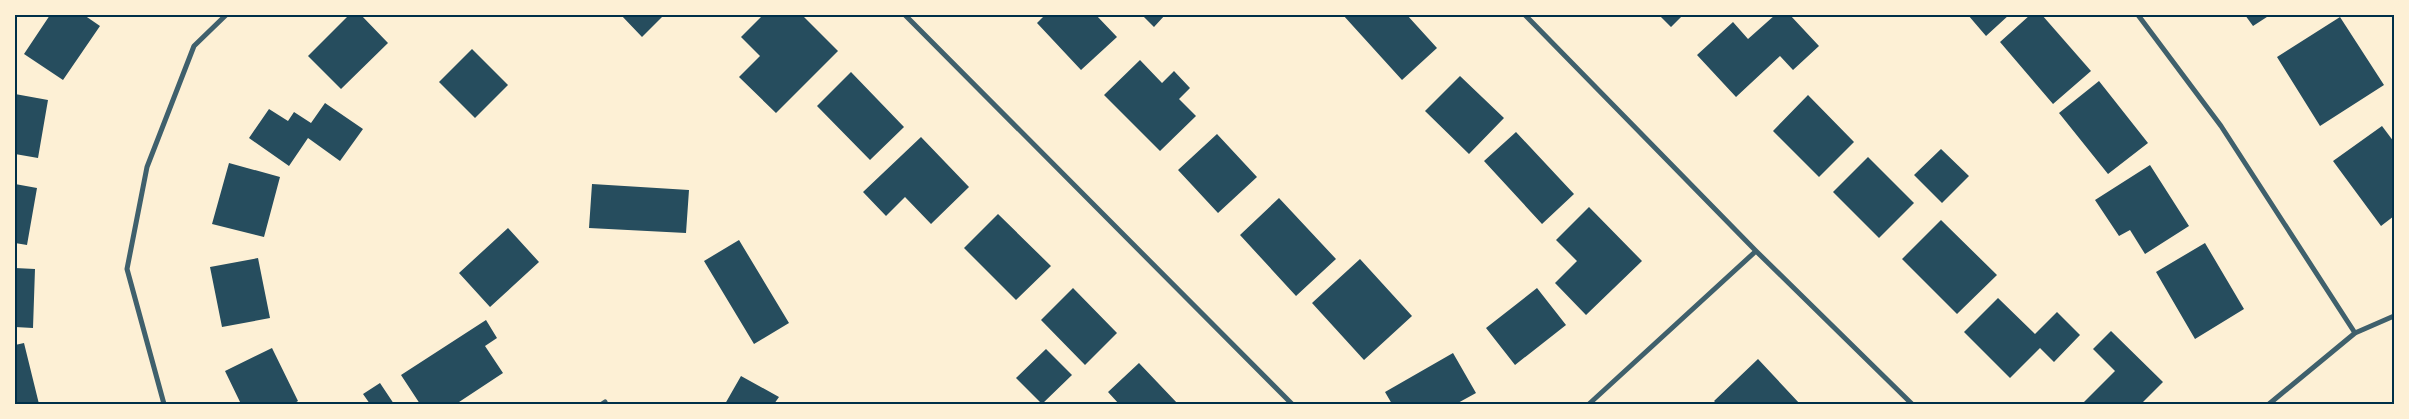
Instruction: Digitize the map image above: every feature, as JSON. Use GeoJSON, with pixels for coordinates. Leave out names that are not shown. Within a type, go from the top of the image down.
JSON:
{"type":"FeatureCollection","features":[{"type":"Feature","properties":{"kind":"street"},"geometry":{"type":"LineString","coordinates":[[164,404],[127,269],[147,167],[172,102],[194,46],[226,15]]}},
{"type":"Feature","properties":{"kind":"street"},"geometry":{"type":"LineString","coordinates":[[905,15],[1292,404]]}},
{"type":"Feature","properties":{"kind":"street"},"geometry":{"type":"LineString","coordinates":[[1526,15],[1756,250],[1912,404]]}},
{"type":"Feature","properties":{"kind":"street"},"geometry":{"type":"LineString","coordinates":[[2138,15],[2221,126],[2355,333]]}},
{"type":"Feature","properties":{"kind":"street"},"geometry":{"type":"LineString","coordinates":[[1589,404],[1756,250]]}},
{"type":"Feature","properties":{"kind":"street"},"geometry":{"type":"LineString","coordinates":[[2269,404],[2355,333],[2394,316]]}},
{"type":"Feature","properties":{"kind":"building"},"geometry":{"type":"Polygon","coordinates":[[[50,15],[84,15],[100,26],[63,80],[24,54],[50,15]]]}},
{"type":"Feature","properties":{"kind":"building"},"geometry":{"type":"Polygon","coordinates":[[[349,15],[361,15],[388,43],[341,89],[308,56],[349,15]]]}},
{"type":"Feature","properties":{"kind":"building"},"geometry":{"type":"Polygon","coordinates":[[[621,15],[664,15],[642,37],[621,15]]]}},
{"type":"Feature","properties":{"kind":"building"},"geometry":{"type":"Polygon","coordinates":[[[763,15],[802,15],[838,51],[776,113],[739,77],[760,56],[741,37],[763,15]]]}},
{"type":"Feature","properties":{"kind":"building"},"geometry":{"type":"Polygon","coordinates":[[[1045,15],[1096,15],[1117,37],[1081,70],[1037,23],[1045,15]]]}},
{"type":"Feature","properties":{"kind":"building"},"geometry":{"type":"Polygon","coordinates":[[[1142,15],[1165,15],[1154,27],[1142,15]]]}},
{"type":"Feature","properties":{"kind":"building"},"geometry":{"type":"Polygon","coordinates":[[[1343,15],[1407,15],[1437,48],[1402,80],[1343,15]]]}},
{"type":"Feature","properties":{"kind":"building"},"geometry":{"type":"Polygon","coordinates":[[[1659,15],[1683,15],[1671,27],[1659,15]]]}},
{"type":"Feature","properties":{"kind":"building"},"geometry":{"type":"Polygon","coordinates":[[[1775,15],[1790,15],[1819,46],[1793,70],[1780,56],[1736,97],[1697,55],[1733,22],[1748,39],[1775,15]]]}},
{"type":"Feature","properties":{"kind":"building"},"geometry":{"type":"Polygon","coordinates":[[[1968,15],[2009,15],[1986,36],[1968,15]]]}},
{"type":"Feature","properties":{"kind":"building"},"geometry":{"type":"Polygon","coordinates":[[[2030,15],[2042,15],[2091,71],[2053,104],[2000,42],[2030,15]]]}},
{"type":"Feature","properties":{"kind":"building"},"geometry":{"type":"Polygon","coordinates":[[[2245,15],[2270,15],[2253,26],[2245,15]]]}},
{"type":"Feature","properties":{"kind":"building"},"geometry":{"type":"Polygon","coordinates":[[[2340,17],[2384,85],[2320,126],[2277,57],[2340,17]]]}},
{"type":"Feature","properties":{"kind":"building"},"geometry":{"type":"Polygon","coordinates":[[[472,49],[508,85],[475,118],[439,82],[472,49]]]}},
{"type":"Feature","properties":{"kind":"building"},"geometry":{"type":"Polygon","coordinates":[[[1140,60],[1162,83],[1174,71],[1190,88],[1179,99],[1196,116],[1160,151],[1104,95],[1140,60]]]}},
{"type":"Feature","properties":{"kind":"building"},"geometry":{"type":"Polygon","coordinates":[[[851,72],[904,127],[870,160],[817,106],[851,72]]]}},
{"type":"Feature","properties":{"kind":"building"},"geometry":{"type":"Polygon","coordinates":[[[1460,76],[1504,118],[1469,154],[1425,111],[1460,76]]]}},
{"type":"Feature","properties":{"kind":"building"},"geometry":{"type":"Polygon","coordinates":[[[2099,81],[2148,143],[2108,174],[2059,113],[2099,81]]]}},
{"type":"Feature","properties":{"kind":"building"},"geometry":{"type":"Polygon","coordinates":[[[15,94],[48,100],[38,158],[15,154],[15,94]]]}},
{"type":"Feature","properties":{"kind":"building"},"geometry":{"type":"Polygon","coordinates":[[[1808,95],[1854,142],[1819,177],[1773,131],[1808,95]]]}},
{"type":"Feature","properties":{"kind":"building"},"geometry":{"type":"Polygon","coordinates":[[[325,103],[363,129],[340,161],[308,138],[289,166],[249,138],[269,109],[288,121],[294,112],[311,123],[325,103]]]}},
{"type":"Feature","properties":{"kind":"building"},"geometry":{"type":"Polygon","coordinates":[[[2382,126],[2394,142],[2394,216],[2381,226],[2333,161],[2382,126]]]}},
{"type":"Feature","properties":{"kind":"building"},"geometry":{"type":"Polygon","coordinates":[[[1516,132],[1574,194],[1542,224],[1484,161],[1516,132]]]}},
{"type":"Feature","properties":{"kind":"building"},"geometry":{"type":"Polygon","coordinates":[[[1217,134],[1257,177],[1218,213],[1178,170],[1217,134]]]}},
{"type":"Feature","properties":{"kind":"building"},"geometry":{"type":"Polygon","coordinates":[[[921,137],[969,187],[931,224],[905,197],[886,216],[863,192],[921,137]]]}},
{"type":"Feature","properties":{"kind":"building"},"geometry":{"type":"Polygon","coordinates":[[[1941,149],[1969,176],[1942,203],[1914,175],[1941,149]]]}},
{"type":"Feature","properties":{"kind":"building"},"geometry":{"type":"Polygon","coordinates":[[[1868,157],[1914,203],[1879,238],[1833,192],[1868,157]]]}},
{"type":"Feature","properties":{"kind":"building"},"geometry":{"type":"Polygon","coordinates":[[[229,163],[280,177],[264,237],[212,224],[229,163]]]}},
{"type":"Feature","properties":{"kind":"building"},"geometry":{"type":"Polygon","coordinates":[[[2150,165],[2189,226],[2145,254],[2130,230],[2119,236],[2095,200],[2150,165]]]}},
{"type":"Feature","properties":{"kind":"building"},"geometry":{"type":"Polygon","coordinates":[[[15,184],[37,188],[27,245],[15,243],[15,184]]]}},
{"type":"Feature","properties":{"kind":"building"},"geometry":{"type":"Polygon","coordinates":[[[592,184],[689,190],[686,233],[589,228],[592,184]]]}},
{"type":"Feature","properties":{"kind":"building"},"geometry":{"type":"Polygon","coordinates":[[[1279,198],[1336,259],[1296,296],[1240,235],[1279,198]]]}},
{"type":"Feature","properties":{"kind":"building"},"geometry":{"type":"Polygon","coordinates":[[[1589,207],[1642,261],[1586,315],[1555,283],[1577,261],[1556,240],[1589,207]]]}},
{"type":"Feature","properties":{"kind":"building"},"geometry":{"type":"Polygon","coordinates":[[[998,214],[1051,266],[1016,300],[964,248],[998,214]]]}},
{"type":"Feature","properties":{"kind":"building"},"geometry":{"type":"Polygon","coordinates":[[[1941,220],[1997,275],[1957,314],[1902,259],[1941,220]]]}},
{"type":"Feature","properties":{"kind":"building"},"geometry":{"type":"Polygon","coordinates":[[[508,228],[539,262],[490,307],[459,273],[508,228]]]}},
{"type":"Feature","properties":{"kind":"building"},"geometry":{"type":"Polygon","coordinates":[[[739,240],[789,323],[754,344],[704,261],[739,240]]]}},
{"type":"Feature","properties":{"kind":"building"},"geometry":{"type":"Polygon","coordinates":[[[2205,243],[2244,309],[2195,339],[2156,272],[2205,243]]]}},
{"type":"Feature","properties":{"kind":"building"},"geometry":{"type":"Polygon","coordinates":[[[258,258],[270,318],[222,327],[210,267],[258,258]]]}},
{"type":"Feature","properties":{"kind":"building"},"geometry":{"type":"Polygon","coordinates":[[[1360,259],[1412,316],[1364,360],[1312,303],[1360,259]]]}},
{"type":"Feature","properties":{"kind":"building"},"geometry":{"type":"Polygon","coordinates":[[[15,268],[35,269],[33,328],[15,327],[15,268]]]}},
{"type":"Feature","properties":{"kind":"building"},"geometry":{"type":"Polygon","coordinates":[[[1073,288],[1117,333],[1085,365],[1041,320],[1073,288]]]}},
{"type":"Feature","properties":{"kind":"building"},"geometry":{"type":"Polygon","coordinates":[[[1537,288],[1566,325],[1515,365],[1486,328],[1537,288]]]}},
{"type":"Feature","properties":{"kind":"building"},"geometry":{"type":"Polygon","coordinates":[[[1998,298],[2035,334],[2057,312],[2080,335],[2054,362],[2040,348],[2010,378],[1964,332],[1998,298]]]}},
{"type":"Feature","properties":{"kind":"building"},"geometry":{"type":"Polygon","coordinates":[[[486,320],[497,338],[485,346],[503,373],[456,404],[420,404],[401,375],[486,320]]]}},
{"type":"Feature","properties":{"kind":"building"},"geometry":{"type":"Polygon","coordinates":[[[2111,331],[2163,382],[2141,404],[2082,404],[2115,371],[2093,349],[2111,331]]]}},
{"type":"Feature","properties":{"kind":"building"},"geometry":{"type":"Polygon","coordinates":[[[24,343],[39,404],[15,404],[15,345],[24,343]]]}},
{"type":"Feature","properties":{"kind":"building"},"geometry":{"type":"Polygon","coordinates":[[[272,348],[298,401],[293,404],[241,404],[225,371],[272,348]]]}},
{"type":"Feature","properties":{"kind":"building"},"geometry":{"type":"Polygon","coordinates":[[[1046,349],[1072,375],[1042,404],[1016,378],[1046,349]]]}},
{"type":"Feature","properties":{"kind":"building"},"geometry":{"type":"Polygon","coordinates":[[[1453,353],[1476,393],[1456,404],[1392,404],[1385,392],[1453,353]]]}},
{"type":"Feature","properties":{"kind":"building"},"geometry":{"type":"Polygon","coordinates":[[[1758,359],[1800,404],[1717,404],[1714,401],[1758,359]]]}},
{"type":"Feature","properties":{"kind":"building"},"geometry":{"type":"Polygon","coordinates":[[[1139,363],[1178,404],[1119,404],[1108,392],[1139,363]]]}},
{"type":"Feature","properties":{"kind":"building"},"geometry":{"type":"Polygon","coordinates":[[[741,376],[779,397],[774,404],[725,404],[741,376]]]}},
{"type":"Feature","properties":{"kind":"building"},"geometry":{"type":"Polygon","coordinates":[[[380,383],[394,404],[370,404],[363,394],[380,383]]]}}]}
